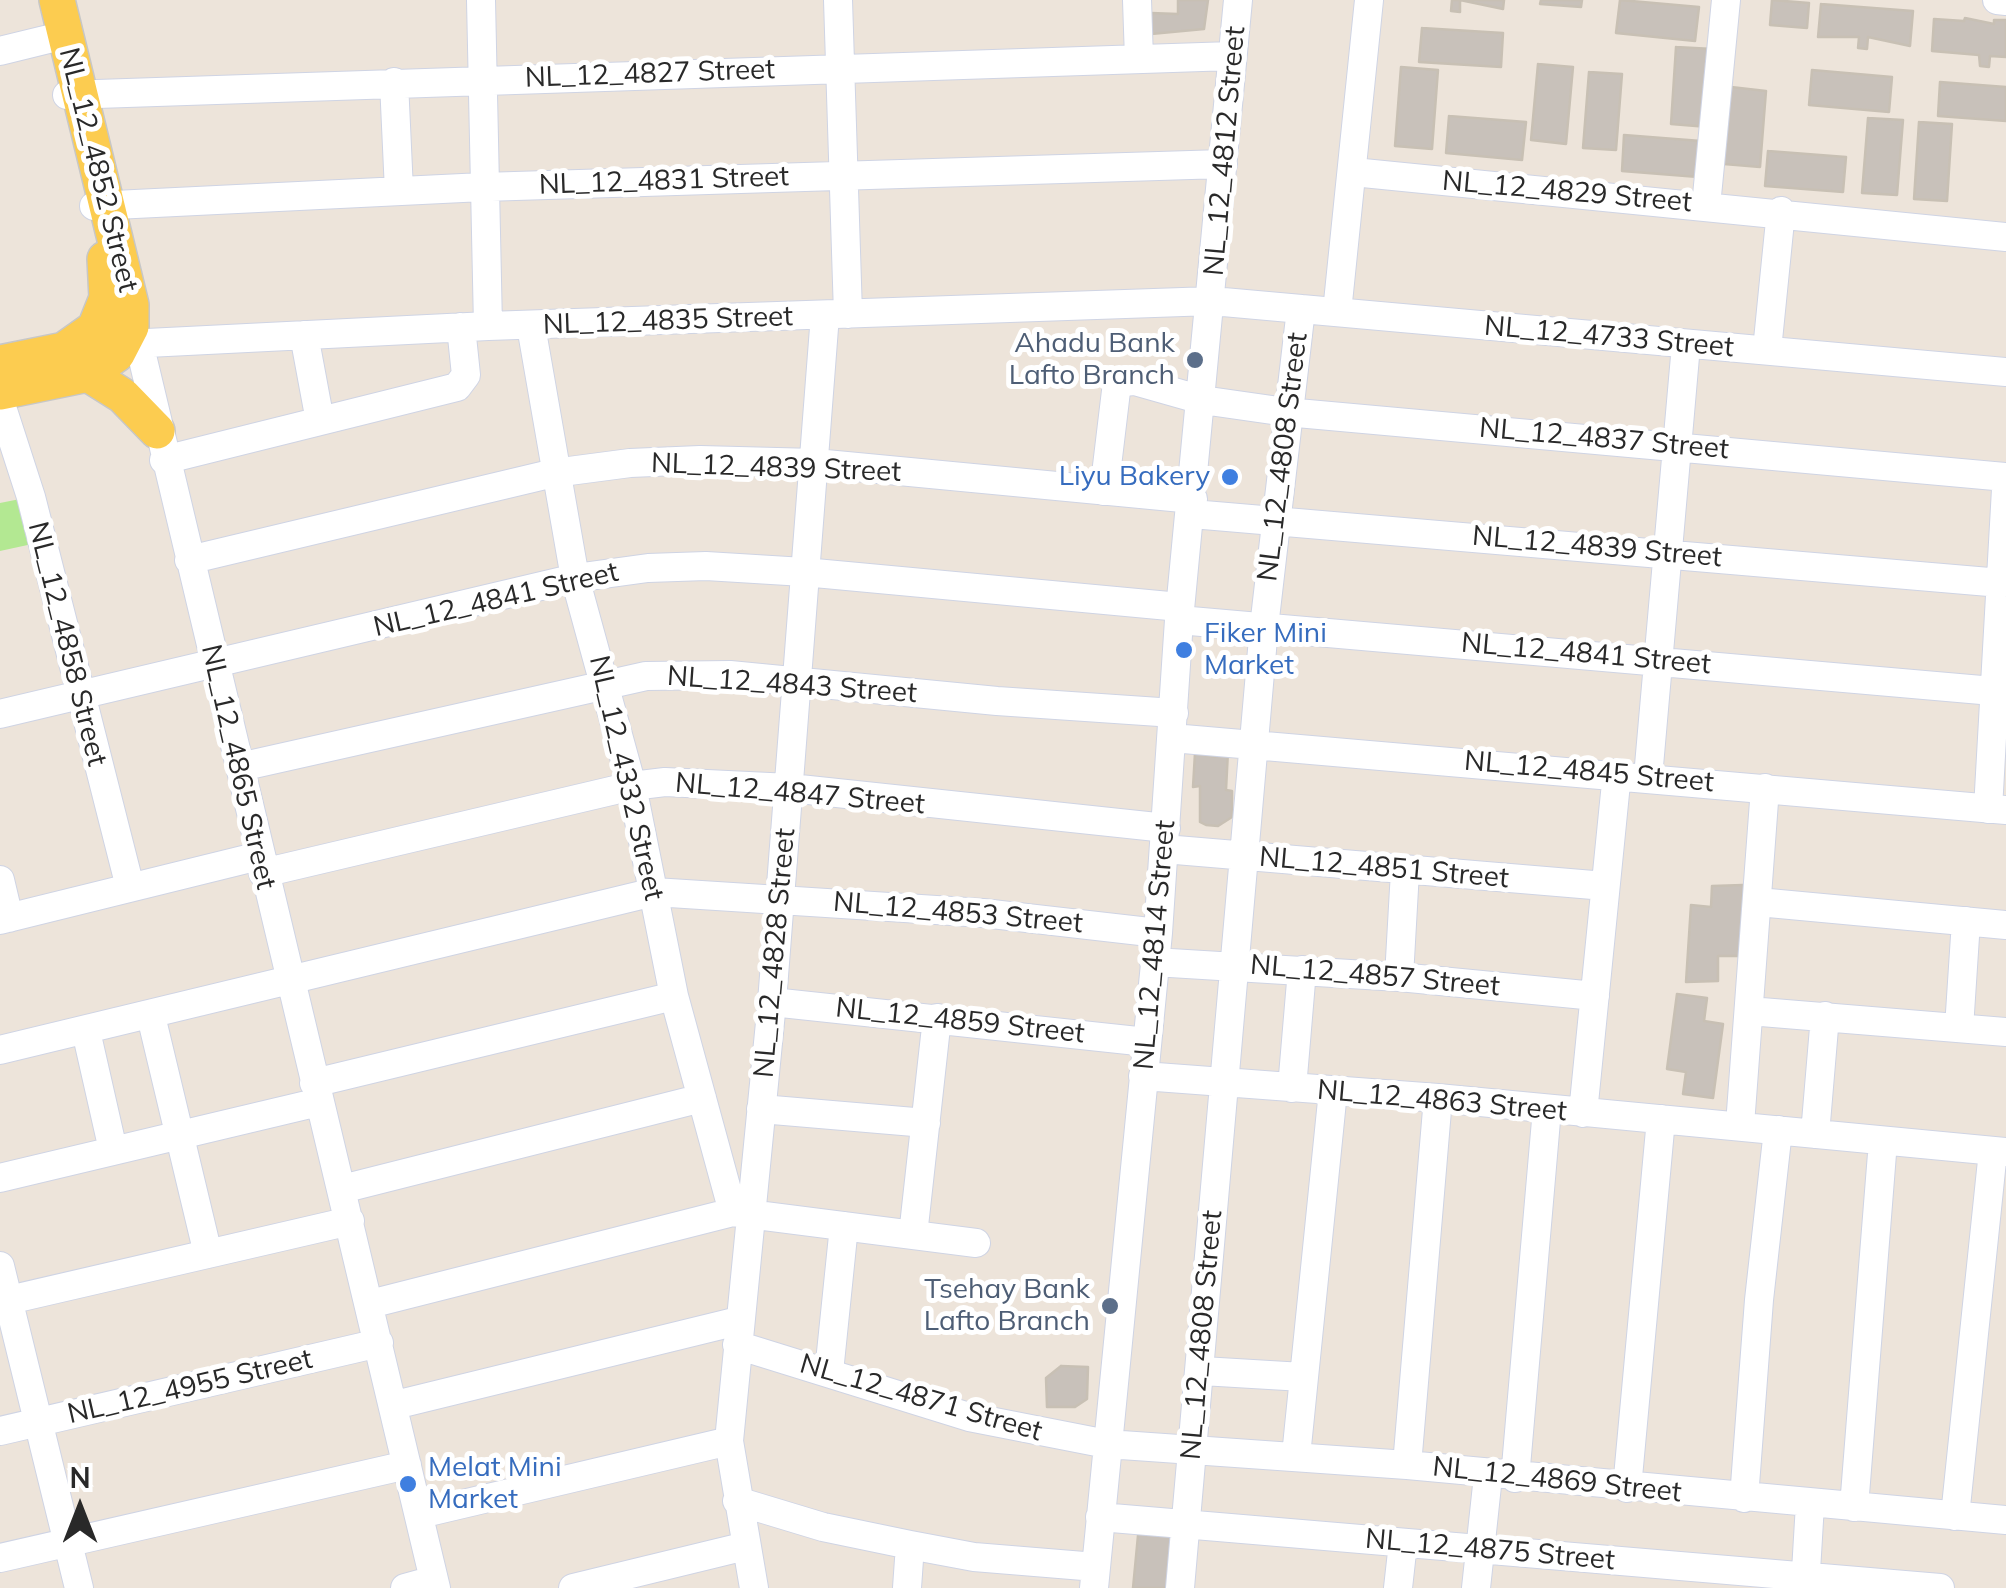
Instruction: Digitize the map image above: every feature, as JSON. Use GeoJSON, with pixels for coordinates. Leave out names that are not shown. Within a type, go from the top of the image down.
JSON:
{"type":"FeatureCollection","features":[{"type":"Feature","properties":{"kind":"main road","name":"NL_12_4852 Street"},"geometry":{"type":"LineString","coordinates":[[44,0],[59,37],[99,205],[131,305],[131,344]]}},
{"type":"Feature","properties":{"kind":"main road","name":"NL_12_4852 Street"},"geometry":{"type":"LineString","coordinates":[[57,0],[59,37]]}},
{"type":"Feature","properties":{"kind":"main road","name":"NL_12_4852 Street"},"geometry":{"type":"LineString","coordinates":[[81,360],[107,298],[99,205]]}},
{"type":"Feature","properties":{"kind":"main road"},"geometry":{"type":"LineString","coordinates":[[0,362],[108,363],[131,344]]}},
{"type":"Feature","properties":{"kind":"main road"},"geometry":{"type":"LineString","coordinates":[[0,392],[81,360]]}},
{"type":"Feature","properties":{"kind":"main road"},"geometry":{"type":"LineString","coordinates":[[81,360],[123,396],[160,445]]}},
{"type":"Feature","properties":{"kind":"street"},"geometry":{"type":"LineString","coordinates":[[160,445],[320,421],[457,387],[466,375],[475,327],[483,187],[481,0]]}},
{"type":"Feature","properties":{"kind":"street","name":"NL_12_4828 Street"},"geometry":{"type":"LineString","coordinates":[[754,1588],[729,1440],[741,1212],[761,1109],[790,788],[804,572],[836,314],[843,175],[838,0]]}},
{"type":"Feature","properties":{"kind":"street"},"geometry":{"type":"LineString","coordinates":[[1137,0],[1139,59]]}},
{"type":"Feature","properties":{"kind":"street","name":"NL_12_4812 Street"},"geometry":{"type":"LineString","coordinates":[[1212,301],[1238,0]]}},
{"type":"Feature","properties":{"kind":"street"},"geometry":{"type":"LineString","coordinates":[[1337,312],[1369,0]]}},
{"type":"Feature","properties":{"kind":"street"},"geometry":{"type":"LineString","coordinates":[[1706,206],[1726,0]]}},
{"type":"Feature","properties":{"kind":"street"},"geometry":{"type":"LineString","coordinates":[[1998,0],[2006,1]]}},
{"type":"Feature","properties":{"kind":"street"},"geometry":{"type":"LineString","coordinates":[[0,51],[59,37]]}},
{"type":"Feature","properties":{"kind":"street","name":"NL_12_4827 Street"},"geometry":{"type":"LineString","coordinates":[[73,95],[1232,56]]}},
{"type":"Feature","properties":{"kind":"street"},"geometry":{"type":"LineString","coordinates":[[394,82],[399,191]]}},
{"type":"Feature","properties":{"kind":"street","name":"NL_12_4831 Street"},"geometry":{"type":"LineString","coordinates":[[99,205],[483,187],[1223,164]]}},
{"type":"Feature","properties":{"kind":"street","name":"NL_12_4829 Street"},"geometry":{"type":"LineString","coordinates":[[1353,172],[1781,211],[2006,237]]}},
{"type":"Feature","properties":{"kind":"street"},"geometry":{"type":"LineString","coordinates":[[1767,350],[1781,211]]}},
{"type":"Feature","properties":{"kind":"street","name":"NL_12_4733 Street"},"geometry":{"type":"LineString","coordinates":[[1212,301],[2006,372]]}},
{"type":"Feature","properties":{"kind":"street","name":"NL_12_4835 Street"},"geometry":{"type":"LineString","coordinates":[[131,344],[475,327],[1212,301]]}},
{"type":"Feature","properties":{"kind":"street","name":"NL_12_4814 Street"},"geometry":{"type":"LineString","coordinates":[[1095,1577],[1148,1042],[1180,614],[1212,301]]}},
{"type":"Feature","properties":{"kind":"street","name":"NL_12_4808 Street"},"geometry":{"type":"LineString","coordinates":[[1180,1588],[1202,1371],[1264,627],[1301,309]]}},
{"type":"Feature","properties":{"kind":"street","name":"NL_12_4332 Street"},"geometry":{"type":"LineString","coordinates":[[530,326],[575,578],[632,786],[674,996],[702,1098],[741,1212]]}},
{"type":"Feature","properties":{"kind":"street"},"geometry":{"type":"LineString","coordinates":[[304,335],[320,421]]}},
{"type":"Feature","properties":{"kind":"street","name":"NL_12_4865 Street"},"geometry":{"type":"LineString","coordinates":[[131,344],[240,767],[435,1584]]}},
{"type":"Feature","properties":{"kind":"street"},"geometry":{"type":"LineString","coordinates":[[1648,777],[1686,344]]}},
{"type":"Feature","properties":{"kind":"street","name":"NL_12_4837 Street"},"geometry":{"type":"LineString","coordinates":[[1104,491],[1116,391],[1122,382],[1202,400],[1286,412],[2006,477]]}},
{"type":"Feature","properties":{"kind":"street","name":"NL_12_4858 Street"},"geometry":{"type":"LineString","coordinates":[[0,401],[30,497],[130,888]]}},
{"type":"Feature","properties":{"kind":"street","name":"NL_12_4839 Street"},"geometry":{"type":"LineString","coordinates":[[189,560],[554,473],[700,460],[815,463],[1104,491],[1278,519],[2001,583]]}},
{"type":"Feature","properties":{"kind":"street"},"geometry":{"type":"LineString","coordinates":[[1997,810],[1993,691],[2006,489]]}},
{"type":"Feature","properties":{"kind":"street","name":"NL_12_4841 Street"},"geometry":{"type":"LineString","coordinates":[[0,714],[575,578],[706,566],[804,572],[1264,627],[1993,691]]}},
{"type":"Feature","properties":{"kind":"street","name":"NL_12_4843 Street"},"geometry":{"type":"LineString","coordinates":[[240,767],[604,682],[688,674],[797,681],[1174,725]]}},
{"type":"Feature","properties":{"kind":"street","name":"NL_12_4845 Street"},"geometry":{"type":"LineString","coordinates":[[1174,725],[1253,744],[1617,773],[1997,810]]}},
{"type":"Feature","properties":{"kind":"street"},"geometry":{"type":"LineString","coordinates":[[1582,1112],[1617,773]]}},
{"type":"Feature","properties":{"kind":"street","name":"NL_12_4847 Street"},"geometry":{"type":"LineString","coordinates":[[5,919],[130,888],[632,786],[698,782],[790,788],[1165,839]]}},
{"type":"Feature","properties":{"kind":"street"},"geometry":{"type":"LineString","coordinates":[[1740,1125],[1765,788]]}},
{"type":"Feature","properties":{"kind":"street","name":"NL_12_4851 Street"},"geometry":{"type":"LineString","coordinates":[[1165,839],[1246,856],[1605,886]]}},
{"type":"Feature","properties":{"kind":"street"},"geometry":{"type":"LineString","coordinates":[[1399,977],[1405,871]]}},
{"type":"Feature","properties":{"kind":"street"},"geometry":{"type":"LineString","coordinates":[[0,880],[5,919]]}},
{"type":"Feature","properties":{"kind":"street","name":"NL_12_4853 Street"},"geometry":{"type":"LineString","coordinates":[[0,1050],[151,1016],[289,977],[654,892],[780,896],[1158,932]]}},
{"type":"Feature","properties":{"kind":"street"},"geometry":{"type":"LineString","coordinates":[[1758,902],[2006,925]]}},
{"type":"Feature","properties":{"kind":"street"},"geometry":{"type":"LineString","coordinates":[[1959,1028],[1966,922]]}},
{"type":"Feature","properties":{"kind":"street","name":"NL_12_4857 Street"},"geometry":{"type":"LineString","coordinates":[[1154,962],[1236,964],[1595,996]]}},
{"type":"Feature","properties":{"kind":"street"},"geometry":{"type":"LineString","coordinates":[[1292,1088],[1302,970]]}},
{"type":"Feature","properties":{"kind":"street"},"geometry":{"type":"LineString","coordinates":[[0,1178],[181,1136],[316,1092],[674,996]]}},
{"type":"Feature","properties":{"kind":"street","name":"NL_12_4859 Street"},"geometry":{"type":"LineString","coordinates":[[772,1002],[1148,1042]]}},
{"type":"Feature","properties":{"kind":"street"},"geometry":{"type":"LineString","coordinates":[[1749,1011],[2006,1032]]}},
{"type":"Feature","properties":{"kind":"street"},"geometry":{"type":"LineString","coordinates":[[151,1016],[208,1254]]}},
{"type":"Feature","properties":{"kind":"street"},"geometry":{"type":"LineString","coordinates":[[1815,1134],[1825,1016]]}},
{"type":"Feature","properties":{"kind":"street"},"geometry":{"type":"LineString","coordinates":[[913,1235],[937,1018]]}},
{"type":"Feature","properties":{"kind":"street"},"geometry":{"type":"LineString","coordinates":[[86,1031],[113,1150]]}},
{"type":"Feature","properties":{"kind":"street","name":"NL_12_4863 Street"},"geometry":{"type":"LineString","coordinates":[[1143,1076],[1438,1098],[1778,1130]]}},
{"type":"Feature","properties":{"kind":"street"},"geometry":{"type":"LineString","coordinates":[[1296,1456],[1333,1091]]}},
{"type":"Feature","properties":{"kind":"street"},"geometry":{"type":"LineString","coordinates":[[342,1188],[702,1098]]}},
{"type":"Feature","properties":{"kind":"street"},"geometry":{"type":"LineString","coordinates":[[1407,1465],[1438,1098]]}},
{"type":"Feature","properties":{"kind":"street"},"geometry":{"type":"LineString","coordinates":[[761,1109],[926,1123]]}},
{"type":"Feature","properties":{"kind":"street"},"geometry":{"type":"LineString","coordinates":[[1476,1588],[1480,1551],[1501,1476],[1547,1109]]}},
{"type":"Feature","properties":{"kind":"street"},"geometry":{"type":"LineString","coordinates":[[1627,1488],[1661,1119]]}},
{"type":"Feature","properties":{"kind":"street"},"geometry":{"type":"LineString","coordinates":[[1744,1498],[1759,1300],[1778,1130],[2000,1152],[1955,1516]]}},
{"type":"Feature","properties":{"kind":"street"},"geometry":{"type":"LineString","coordinates":[[1854,1507],[1884,1141]]}},
{"type":"Feature","properties":{"kind":"street"},"geometry":{"type":"LineString","coordinates":[[370,1304],[741,1212],[976,1243]]}},
{"type":"Feature","properties":{"kind":"street"},"geometry":{"type":"LineString","coordinates":[[4,1302],[350,1221]]}},
{"type":"Feature","properties":{"kind":"street"},"geometry":{"type":"LineString","coordinates":[[829,1372],[844,1226]]}},
{"type":"Feature","properties":{"kind":"street"},"geometry":{"type":"LineString","coordinates":[[0,1266],[4,1302],[79,1588]]}},
{"type":"Feature","properties":{"kind":"street"},"geometry":{"type":"LineString","coordinates":[[394,1404],[737,1333]]}},
{"type":"Feature","properties":{"kind":"street","name":"NL_12_4871 Street"},"geometry":{"type":"LineString","coordinates":[[737,1333],[829,1372],[969,1418],[1107,1444]]}},
{"type":"Feature","properties":{"kind":"street","name":"NL_12_4955 Street"},"geometry":{"type":"LineString","coordinates":[[0,1431],[379,1343]]}},
{"type":"Feature","properties":{"kind":"street"},"geometry":{"type":"LineString","coordinates":[[1202,1371],[1304,1377]]}},
{"type":"Feature","properties":{"kind":"street"},"geometry":{"type":"LineString","coordinates":[[420,1514],[729,1440]]}},
{"type":"Feature","properties":{"kind":"street","name":"NL_12_4869 Street"},"geometry":{"type":"LineString","coordinates":[[1107,1444],[1407,1465],[2006,1520]]}},
{"type":"Feature","properties":{"kind":"street"},"geometry":{"type":"LineString","coordinates":[[0,1558],[407,1465]]}},
{"type":"Feature","properties":{"kind":"street"},"geometry":{"type":"LineString","coordinates":[[737,1501],[823,1528],[1095,1577]]}},
{"type":"Feature","properties":{"kind":"street"},"geometry":{"type":"LineString","coordinates":[[1805,1582],[1810,1504]]}},
{"type":"Feature","properties":{"kind":"street","name":"NL_12_4875 Street"},"geometry":{"type":"LineString","coordinates":[[1100,1517],[1805,1582],[1940,1588]]}},
{"type":"Feature","properties":{"kind":"street"},"geometry":{"type":"LineString","coordinates":[[1398,1588],[1403,1543]]}},
{"type":"Feature","properties":{"kind":"street"},"geometry":{"type":"LineString","coordinates":[[573,1588],[746,1546]]}},
{"type":"Feature","properties":{"kind":"street"},"geometry":{"type":"LineString","coordinates":[[907,1588],[910,1546]]}},
{"type":"Feature","properties":{"kind":"street"},"geometry":{"type":"LineString","coordinates":[[405,1588],[435,1584]]}},
{"type":"Feature","properties":{"kind":"green space"},"geometry":{"type":"Polygon","coordinates":[[[35,496],[46,541],[0,551],[0,503],[35,496]]]}},
{"type":"Feature","properties":{"kind":"building"},"geometry":{"type":"Polygon","coordinates":[[[1178,0],[1208,0],[1204,29],[1151,34],[1151,13],[1178,14],[1178,0]]]}},
{"type":"Feature","properties":{"kind":"building"},"geometry":{"type":"Polygon","coordinates":[[[1452,0],[1460,0],[1460,12],[1451,11],[1452,0]]]}},
{"type":"Feature","properties":{"kind":"building"},"geometry":{"type":"Polygon","coordinates":[[[1460,0],[1504,0],[1503,9],[1460,0]]]}},
{"type":"Feature","properties":{"kind":"building"},"geometry":{"type":"Polygon","coordinates":[[[1541,0],[1582,0],[1581,7],[1540,4],[1541,0]]]}},
{"type":"Feature","properties":{"kind":"building"},"geometry":{"type":"Polygon","coordinates":[[[1620,0],[1699,7],[1695,41],[1616,33],[1620,0]]]}},
{"type":"Feature","properties":{"kind":"building"},"geometry":{"type":"Polygon","coordinates":[[[1772,0],[1809,3],[1807,28],[1770,25],[1772,0]]]}},
{"type":"Feature","properties":{"kind":"building"},"geometry":{"type":"Polygon","coordinates":[[[1821,4],[1913,11],[1910,46],[1868,37],[1867,49],[1858,48],[1859,37],[1818,37],[1821,4]]]}},
{"type":"Feature","properties":{"kind":"building"},"geometry":{"type":"Polygon","coordinates":[[[1965,18],[1994,24],[1994,20],[2006,20],[2006,57],[1990,56],[1989,67],[1980,66],[1979,55],[1932,51],[1934,19],[1965,18]]]}},
{"type":"Feature","properties":{"kind":"building"},"geometry":{"type":"Polygon","coordinates":[[[1422,28],[1503,33],[1501,67],[1419,62],[1422,28]]]}},
{"type":"Feature","properties":{"kind":"building"},"geometry":{"type":"Polygon","coordinates":[[[1676,47],[1713,49],[1708,127],[1671,124],[1676,47]]]}},
{"type":"Feature","properties":{"kind":"building"},"geometry":{"type":"Polygon","coordinates":[[[1538,64],[1573,67],[1566,144],[1531,140],[1538,64]]]}},
{"type":"Feature","properties":{"kind":"building"},"geometry":{"type":"Polygon","coordinates":[[[1401,67],[1438,70],[1432,149],[1395,146],[1401,67]]]}},
{"type":"Feature","properties":{"kind":"building"},"geometry":{"type":"Polygon","coordinates":[[[1812,70],[1892,77],[1889,112],[1809,105],[1812,70]]]}},
{"type":"Feature","properties":{"kind":"building"},"geometry":{"type":"Polygon","coordinates":[[[1589,72],[1622,74],[1616,150],[1583,148],[1589,72]]]}},
{"type":"Feature","properties":{"kind":"building"},"geometry":{"type":"Polygon","coordinates":[[[1940,82],[2006,87],[2006,121],[1938,116],[1940,82]]]}},
{"type":"Feature","properties":{"kind":"building"},"geometry":{"type":"Polygon","coordinates":[[[1731,87],[1766,91],[1760,167],[1724,164],[1731,87]]]}},
{"type":"Feature","properties":{"kind":"building"},"geometry":{"type":"Polygon","coordinates":[[[1449,116],[1526,122],[1522,160],[1446,153],[1449,116]]]}},
{"type":"Feature","properties":{"kind":"building"},"geometry":{"type":"Polygon","coordinates":[[[1868,118],[1903,120],[1897,195],[1862,193],[1868,118]]]}},
{"type":"Feature","properties":{"kind":"building"},"geometry":{"type":"Polygon","coordinates":[[[1919,122],[1952,124],[1947,201],[1914,199],[1919,122]]]}},
{"type":"Feature","properties":{"kind":"building"},"geometry":{"type":"Polygon","coordinates":[[[1624,135],[1701,141],[1698,177],[1622,171],[1624,135]]]}},
{"type":"Feature","properties":{"kind":"building"},"geometry":{"type":"Polygon","coordinates":[[[1768,151],[1846,157],[1843,192],[1765,186],[1768,151]]]}},
{"type":"Feature","properties":{"kind":"building"},"geometry":{"type":"Polygon","coordinates":[[[1215,750],[1228,751],[1226,790],[1232,791],[1232,817],[1218,826],[1200,822],[1200,786],[1193,787],[1195,753],[1215,757],[1215,750]]]}},
{"type":"Feature","properties":{"kind":"building"},"geometry":{"type":"Polygon","coordinates":[[[1743,885],[1741,956],[1718,956],[1718,981],[1686,982],[1691,905],[1711,907],[1712,886],[1743,885]]]}},
{"type":"Feature","properties":{"kind":"building"},"geometry":{"type":"Polygon","coordinates":[[[1677,994],[1707,998],[1704,1021],[1723,1024],[1713,1098],[1683,1094],[1686,1072],[1667,1069],[1677,994]]]}},
{"type":"Feature","properties":{"kind":"building"},"geometry":{"type":"Polygon","coordinates":[[[1061,1366],[1088,1367],[1087,1399],[1075,1407],[1047,1407],[1046,1378],[1061,1366]]]}},
{"type":"Feature","properties":{"kind":"building"},"geometry":{"type":"Polygon","coordinates":[[[1139,1525],[1177,1525],[1173,1588],[1133,1588],[1139,1525]]]}},
{"type":"Feature","properties":{"kind":"place","name":"Ahadu Bank Lafto Branch"},"geometry":{"type":"Point","coordinates":[1195,360]}},
{"type":"Feature","properties":{"kind":"place","name":"Liyu Bakery"},"geometry":{"type":"Point","coordinates":[1230,477]}},
{"type":"Feature","properties":{"kind":"place","name":"Fiker Mini Market"},"geometry":{"type":"Point","coordinates":[1184,650]}},
{"type":"Feature","properties":{"kind":"place","name":"Tsehay Bank Lafto Branch"},"geometry":{"type":"Point","coordinates":[1110,1306]}},
{"type":"Feature","properties":{"kind":"place","name":"Melat Mini Market"},"geometry":{"type":"Point","coordinates":[408,1484]}}]}
